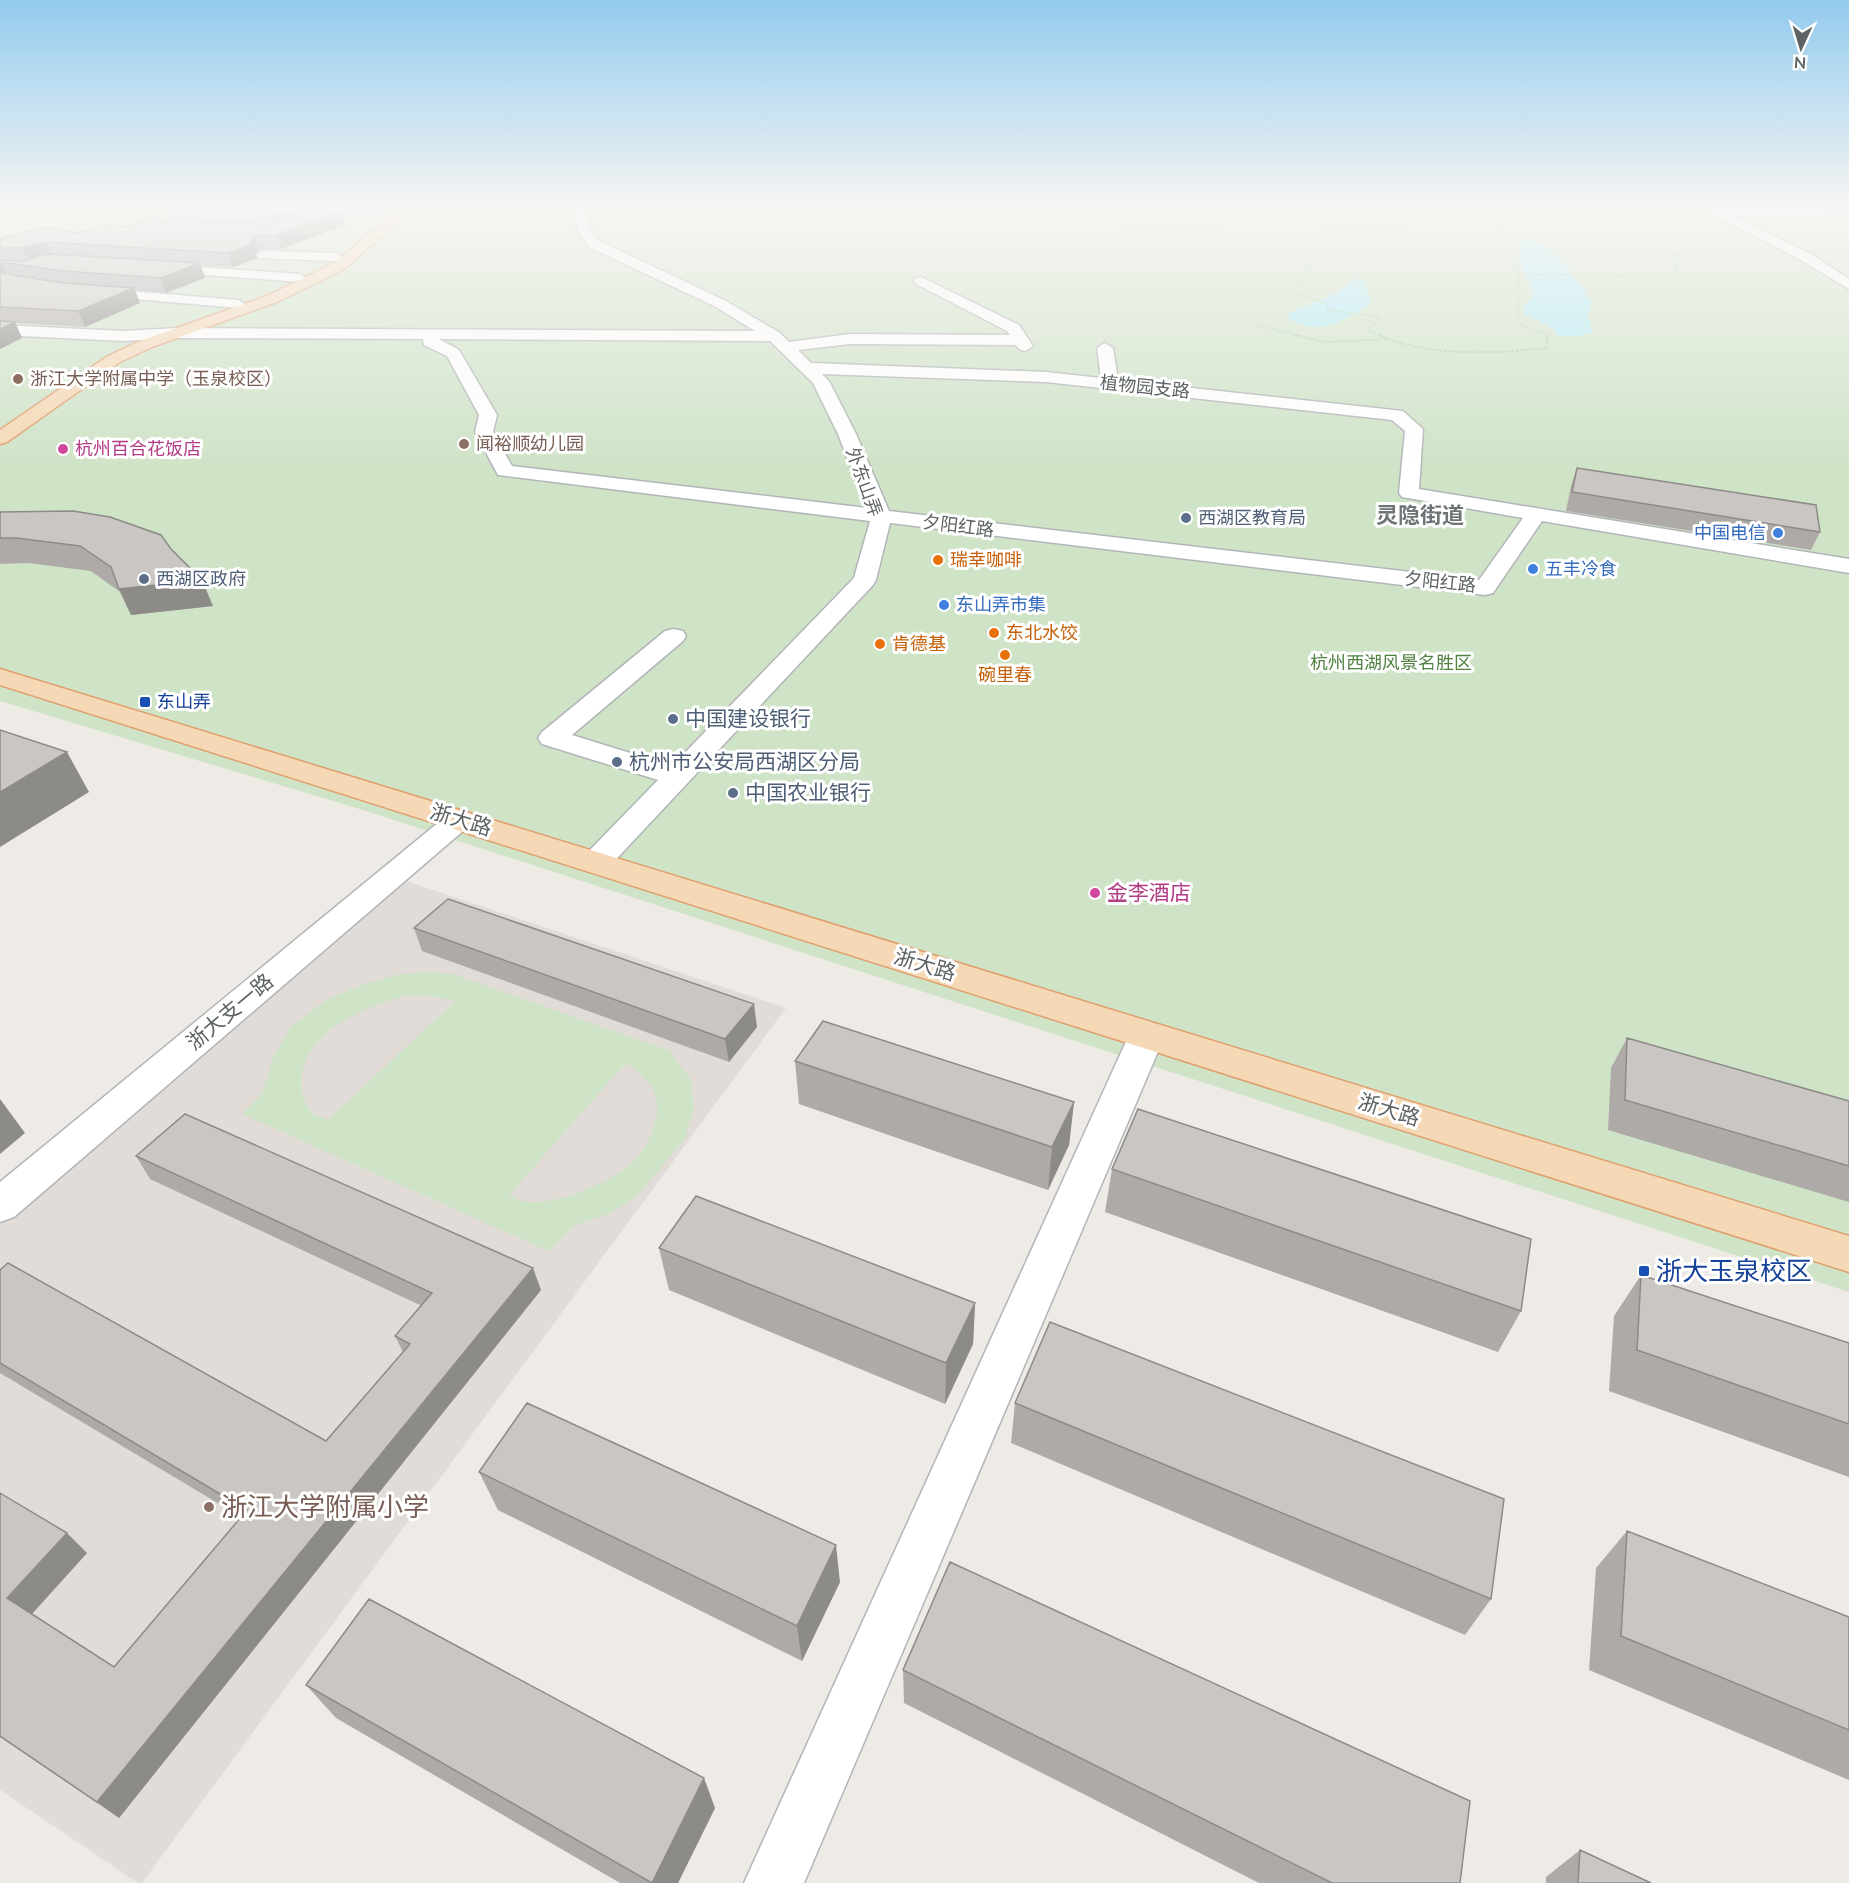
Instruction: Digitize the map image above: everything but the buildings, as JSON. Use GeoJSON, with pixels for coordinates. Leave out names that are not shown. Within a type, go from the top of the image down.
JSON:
{"type":"FeatureCollection","features":[{"type":"Feature","properties":{"kind":"main road"},"geometry":{"type":"LineString","coordinates":[[46,387],[93,358],[265,293]]}},
{"type":"Feature","properties":{"kind":"main road"},"geometry":{"type":"LineString","coordinates":[[0,438],[114,359],[146,344],[285,293]]}},
{"type":"Feature","properties":{"kind":"main road","name":"浙大路"},"geometry":{"type":"LineString","coordinates":[[0,677],[1849,1254]]}},
{"type":"Feature","properties":{"kind":"street"},"geometry":{"type":"LineString","coordinates":[[91,293],[238,304]]}},
{"type":"Feature","properties":{"kind":"street","name":"外东山弄"},"geometry":{"type":"LineString","coordinates":[[596,862],[866,580],[881,517],[820,381],[780,341],[719,303],[698,293]]}},
{"type":"Feature","properties":{"kind":"street"},"geometry":{"type":"LineString","coordinates":[[944,293],[1013,328],[1046,377]]}},
{"type":"Feature","properties":{"kind":"street"},"geometry":{"type":"LineString","coordinates":[[168,318],[191,320]]}},
{"type":"Feature","properties":{"kind":"street"},"geometry":{"type":"LineString","coordinates":[[966,323],[1000,322]]}},
{"type":"Feature","properties":{"kind":"street"},"geometry":{"type":"LineString","coordinates":[[863,325],[921,324]]}},
{"type":"Feature","properties":{"kind":"street"},"geometry":{"type":"LineString","coordinates":[[0,330],[123,336],[178,333],[780,341],[847,333],[1021,340]]}},
{"type":"Feature","properties":{"kind":"street","name":"夕阳红路"},"geometry":{"type":"LineString","coordinates":[[432,335],[430,342],[453,352],[488,415],[484,432],[506,471],[1485,588],[1537,513]]}},
{"type":"Feature","properties":{"kind":"street"},"geometry":{"type":"LineString","coordinates":[[1105,348],[1110,383]]}},
{"type":"Feature","properties":{"kind":"street","name":"植物园支路"},"geometry":{"type":"LineString","coordinates":[[807,368],[1046,377],[1396,415],[1414,429],[1409,493],[1537,513]]}},
{"type":"Feature","properties":{"kind":"street"},"geometry":{"type":"LineString","coordinates":[[1537,513],[1849,566]]}},
{"type":"Feature","properties":{"kind":"street"},"geometry":{"type":"LineString","coordinates":[[674,636],[552,738],[678,777]]}},
{"type":"Feature","properties":{"kind":"street","name":"浙大支一路"},"geometry":{"type":"LineString","coordinates":[[0,1204],[460,819]]}},
{"type":"Feature","properties":{"kind":"street"},"geometry":{"type":"LineString","coordinates":[[774,1883],[1147,1035]]}},
{"type":"Feature","properties":{"kind":"path"},"geometry":{"type":"LineString","coordinates":[[1294,293],[1327,304],[1328,310],[1343,313],[1365,312],[1379,319],[1368,330],[1395,342],[1459,352],[1547,348],[1547,334],[1518,323],[1519,293]]}},
{"type":"Feature","properties":{"kind":"path"},"geometry":{"type":"LineString","coordinates":[[1255,325],[1326,342],[1388,339]]}},
{"type":"Feature","properties":{"kind":"shaded area","name":"浙江大学附属小学"},"geometry":{"type":"Polygon","coordinates":[[[406,881],[786,1008],[142,1883],[138,1883],[0,1790],[0,1224],[406,881]]]}},
{"type":"Feature","properties":{"kind":"green space","name":"杭州西湖风景名胜区"},"geometry":{"type":"Polygon","coordinates":[[[0,293],[1849,293],[1849,1292],[363,810],[0,701],[0,293]]]}},
{"type":"Feature","properties":{"kind":"green space"},"geometry":{"type":"Polygon","coordinates":[[[424,972],[453,974],[670,1051],[691,1080],[694,1108],[684,1140],[636,1197],[608,1214],[574,1226],[548,1251],[242,1114],[262,1094],[273,1057],[292,1025],[330,998],[396,975],[424,972]],[[404,996],[368,1008],[350,1017],[319,1040],[308,1055],[302,1072],[302,1092],[312,1113],[328,1120],[455,1001],[430,996],[404,996]],[[625,1064],[509,1195],[522,1201],[534,1202],[562,1198],[607,1180],[634,1161],[651,1135],[657,1118],[657,1106],[650,1084],[637,1070],[625,1064]]]}},
{"type":"Feature","properties":{"kind":"water"},"geometry":{"type":"Polygon","coordinates":[[[1336,293],[1368,293],[1371,304],[1339,322],[1320,327],[1299,324],[1288,318],[1288,314],[1336,293]]]}},
{"type":"Feature","properties":{"kind":"water"},"geometry":{"type":"Polygon","coordinates":[[[1532,293],[1586,293],[1592,303],[1588,318],[1593,332],[1579,336],[1557,336],[1554,329],[1523,313],[1523,308],[1533,296],[1532,293]]]}},
{"type":"Feature","properties":{"kind":"place","name":"浙江大学附属中学（玉泉校区）"},"geometry":{"type":"Point","coordinates":[18,379]}},
{"type":"Feature","properties":{"kind":"place","name":"闻裕顺幼儿园"},"geometry":{"type":"Point","coordinates":[464,444]}},
{"type":"Feature","properties":{"kind":"place","name":"杭州百合花饭店"},"geometry":{"type":"Point","coordinates":[63,449]}},
{"type":"Feature","properties":{"kind":"place","name":"西湖区教育局"},"geometry":{"type":"Point","coordinates":[1186,518]}},
{"type":"Feature","properties":{"kind":"place","name":"中国电信"},"geometry":{"type":"Point","coordinates":[1778,533]}},
{"type":"Feature","properties":{"kind":"place","name":"瑞幸咖啡"},"geometry":{"type":"Point","coordinates":[938,560]}},
{"type":"Feature","properties":{"kind":"place","name":"五丰冷食"},"geometry":{"type":"Point","coordinates":[1533,569]}},
{"type":"Feature","properties":{"kind":"place","name":"西湖区政府"},"geometry":{"type":"Point","coordinates":[144,579]}},
{"type":"Feature","properties":{"kind":"place","name":"东山弄市集"},"geometry":{"type":"Point","coordinates":[944,605]}},
{"type":"Feature","properties":{"kind":"place","name":"东北水饺"},"geometry":{"type":"Point","coordinates":[994,633]}},
{"type":"Feature","properties":{"kind":"place","name":"肯德基"},"geometry":{"type":"Point","coordinates":[880,644]}},
{"type":"Feature","properties":{"kind":"place","name":"碗里春"},"geometry":{"type":"Point","coordinates":[1005,655]}},
{"type":"Feature","properties":{"kind":"place","name":"东山弄"},"geometry":{"type":"Point","coordinates":[145,702]}},
{"type":"Feature","properties":{"kind":"place","name":"中国建设银行"},"geometry":{"type":"Point","coordinates":[673,719]}},
{"type":"Feature","properties":{"kind":"place","name":"杭州市公安局西湖区分局"},"geometry":{"type":"Point","coordinates":[617,762]}},
{"type":"Feature","properties":{"kind":"place","name":"中国农业银行"},"geometry":{"type":"Point","coordinates":[733,793]}},
{"type":"Feature","properties":{"kind":"place","name":"金李酒店"},"geometry":{"type":"Point","coordinates":[1095,893]}},
{"type":"Feature","properties":{"kind":"place","name":"浙大玉泉校区"},"geometry":{"type":"Point","coordinates":[1644,1271]}},
{"type":"Feature","properties":{"kind":"place","name":"浙江大学附属小学"},"geometry":{"type":"Point","coordinates":[209,1507]}},
{"type":"Feature","properties":{"kind":"district","name":"灵隐街道"},"geometry":{"type":"Point","coordinates":[1420,515]}}]}
